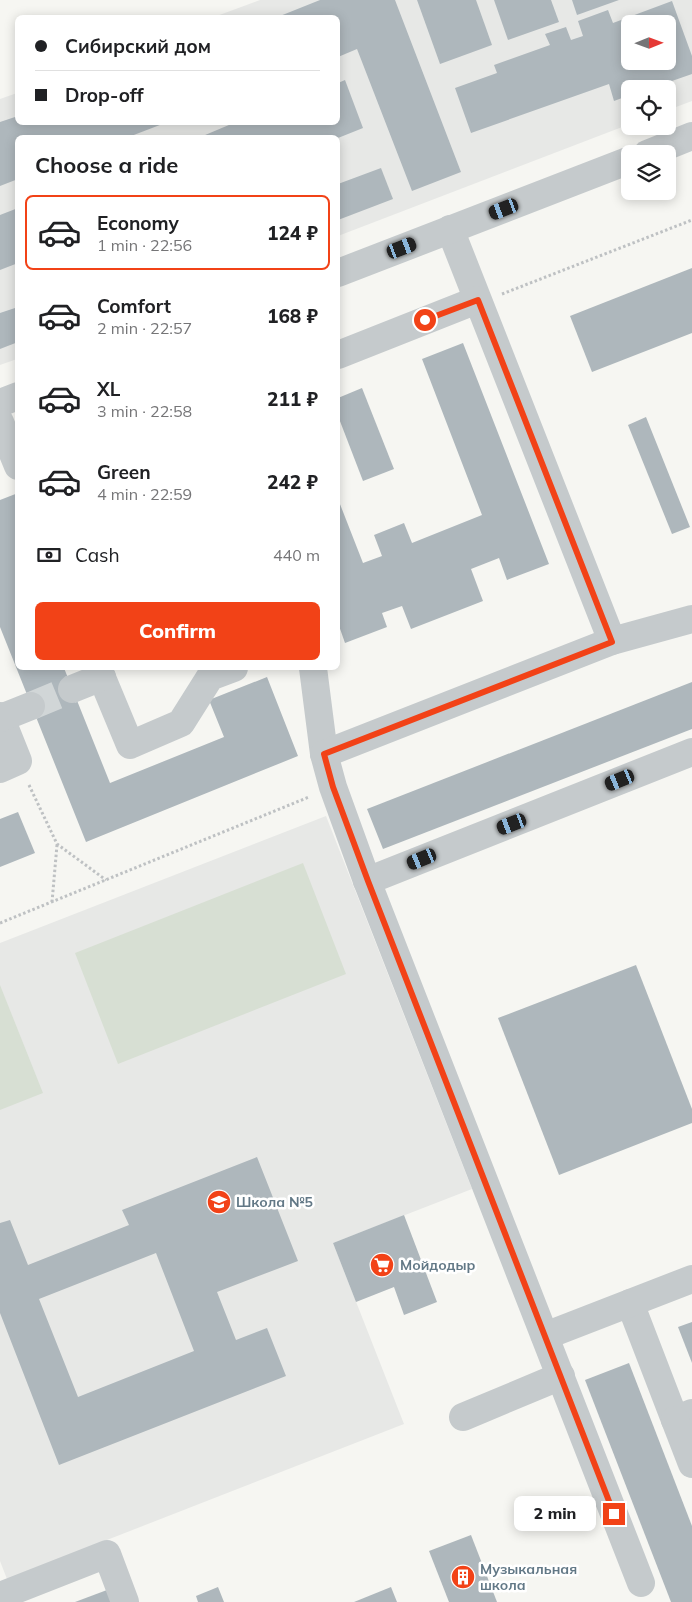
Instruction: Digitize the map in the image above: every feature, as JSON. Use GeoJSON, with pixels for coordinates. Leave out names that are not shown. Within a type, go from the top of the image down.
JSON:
{"type":"FeatureCollection","features":[{"type":"Feature","properties":{"kind":"street"},"geometry":{"type":"LineString","coordinates":[[670,145],[692,136]]}},
{"type":"Feature","properties":{"kind":"street"},"geometry":{"type":"LineString","coordinates":[[340,272],[621,163]]}},
{"type":"Feature","properties":{"kind":"street"},"geometry":{"type":"LineString","coordinates":[[450,229],[612,642]]}},
{"type":"Feature","properties":{"kind":"street"},"geometry":{"type":"LineString","coordinates":[[340,354],[478,301]]}},
{"type":"Feature","properties":{"kind":"street"},"geometry":{"type":"LineString","coordinates":[[0,403],[15,397]]}},
{"type":"Feature","properties":{"kind":"street"},"geometry":{"type":"LineString","coordinates":[[0,422],[15,459]]}},
{"type":"Feature","properties":{"kind":"street"},"geometry":{"type":"LineString","coordinates":[[324,754],[612,642],[692,619]]}},
{"type":"Feature","properties":{"kind":"street"},"geometry":{"type":"LineString","coordinates":[[72,689],[100,672],[130,745],[181,723],[210,677],[229,670]]}},
{"type":"Feature","properties":{"kind":"street"},"geometry":{"type":"LineString","coordinates":[[313,670],[324,754],[333,787],[641,1583]]}},
{"type":"Feature","properties":{"kind":"street"},"geometry":{"type":"LineString","coordinates":[[9,765],[0,717],[32,706]]}},
{"type":"Feature","properties":{"kind":"street"},"geometry":{"type":"LineString","coordinates":[[368,881],[692,752]]}},
{"type":"Feature","properties":{"kind":"street"},"geometry":{"type":"LineString","coordinates":[[545,1336],[692,1279]]}},
{"type":"Feature","properties":{"kind":"street"},"geometry":{"type":"LineString","coordinates":[[630,1303],[684,1416],[692,1464]]}},
{"type":"Feature","properties":{"kind":"street"},"geometry":{"type":"LineString","coordinates":[[463,1417],[561,1376]]}},
{"type":"Feature","properties":{"kind":"street"},"geometry":{"type":"LineString","coordinates":[[0,1596],[107,1554],[125,1602]]}},
{"type":"Feature","properties":{"kind":"path"},"geometry":{"type":"LineString","coordinates":[[478,301],[692,220]]}},
{"type":"Feature","properties":{"kind":"path"},"geometry":{"type":"LineString","coordinates":[[9,765],[57,844],[106,880]]}},
{"type":"Feature","properties":{"kind":"path"},"geometry":{"type":"LineString","coordinates":[[0,923],[333,787]]}},
{"type":"Feature","properties":{"kind":"path"},"geometry":{"type":"LineString","coordinates":[[52,902],[57,844]]}},
{"type":"Feature","properties":{"kind":"shaded area"},"geometry":{"type":"Polygon","coordinates":[[[260,0],[692,0],[692,101],[676,107],[676,80],[621,80],[621,127],[340,235],[340,135],[15,135],[15,360],[0,365],[0,99],[15,94],[15,125],[340,125],[340,15],[219,15],[260,0]]]}},
{"type":"Feature","properties":{"kind":"shaded area","name":"Школа №5"},"geometry":{"type":"Polygon","coordinates":[[[326,816],[472,1189],[333,1243],[404,1424],[7,1579],[0,1561],[0,943],[326,816]]]}},
{"type":"Feature","properties":{"kind":"shaded area"},"geometry":{"type":"Polygon","coordinates":[[[303,863],[346,974],[118,1064],[75,953],[303,863]]]}},
{"type":"Feature","properties":{"kind":"shaded area"},"geometry":{"type":"Polygon","coordinates":[[[0,985],[43,1093],[0,1110],[0,985]]]}},
{"type":"Feature","properties":{"kind":"building"},"geometry":{"type":"Polygon","coordinates":[[[320,0],[395,0],[461,172],[412,191],[357,49],[340,56],[340,15],[282,15],[320,0]]]}},
{"type":"Feature","properties":{"kind":"building"},"geometry":{"type":"Polygon","coordinates":[[[417,0],[476,0],[492,45],[440,64],[417,0]]]}},
{"type":"Feature","properties":{"kind":"building"},"geometry":{"type":"Polygon","coordinates":[[[494,0],[551,0],[559,22],[508,40],[494,0]]]}},
{"type":"Feature","properties":{"kind":"building"},"geometry":{"type":"Polygon","coordinates":[[[572,0],[619,0],[577,15],[572,0]]]}},
{"type":"Feature","properties":{"kind":"building"},"geometry":{"type":"Polygon","coordinates":[[[672,1],[692,56],[692,74],[675,80],[621,80],[621,98],[614,101],[609,84],[471,133],[455,88],[497,73],[494,65],[550,45],[545,34],[566,27],[571,40],[583,36],[578,21],[608,10],[613,23],[621,20],[621,70],[676,70],[676,15],[634,15],[672,1]]]}},
{"type":"Feature","properties":{"kind":"building"},"geometry":{"type":"Polygon","coordinates":[[[345,80],[363,128],[340,137],[340,135],[205,135],[229,125],[340,125],[340,82],[345,80]]]}},
{"type":"Feature","properties":{"kind":"building"},"geometry":{"type":"Polygon","coordinates":[[[15,117],[15,125],[160,125],[134,135],[15,135],[15,180],[0,186],[0,122],[15,117]]]}},
{"type":"Feature","properties":{"kind":"building"},"geometry":{"type":"Polygon","coordinates":[[[381,168],[393,199],[340,219],[340,183],[381,168]]]}},
{"type":"Feature","properties":{"kind":"building"},"geometry":{"type":"Polygon","coordinates":[[[15,209],[15,264],[0,270],[0,215],[15,209]]]}},
{"type":"Feature","properties":{"kind":"building"},"geometry":{"type":"Polygon","coordinates":[[[692,268],[692,333],[592,372],[570,316],[692,268]]]}},
{"type":"Feature","properties":{"kind":"building"},"geometry":{"type":"Polygon","coordinates":[[[15,308],[15,343],[0,349],[0,313],[15,308]]]}},
{"type":"Feature","properties":{"kind":"building"},"geometry":{"type":"Polygon","coordinates":[[[463,343],[549,564],[507,580],[499,558],[471,569],[483,601],[411,629],[402,606],[382,613],[387,627],[345,643],[340,629],[340,504],[363,563],[382,556],[374,535],[404,523],[412,543],[482,515],[422,359],[463,343]]]}},
{"type":"Feature","properties":{"kind":"building"},"geometry":{"type":"Polygon","coordinates":[[[362,388],[394,469],[363,481],[340,421],[340,397],[362,388]]]}},
{"type":"Feature","properties":{"kind":"building"},"geometry":{"type":"Polygon","coordinates":[[[646,417],[690,527],[672,534],[628,425],[646,417]]]}},
{"type":"Feature","properties":{"kind":"building"},"geometry":{"type":"Polygon","coordinates":[[[15,494],[15,664],[0,627],[0,500],[15,494]]]}},
{"type":"Feature","properties":{"kind":"building"},"geometry":{"type":"Polygon","coordinates":[[[17,670],[65,670],[110,783],[224,737],[209,700],[267,677],[298,756],[86,842],[17,670]]]}},
{"type":"Feature","properties":{"kind":"building"},"geometry":{"type":"Polygon","coordinates":[[[692,682],[692,729],[383,849],[367,809],[692,682]]]}},
{"type":"Feature","properties":{"kind":"building"},"geometry":{"type":"Polygon","coordinates":[[[18,812],[35,853],[0,867],[0,819],[18,812]]]}},
{"type":"Feature","properties":{"kind":"building"},"geometry":{"type":"Polygon","coordinates":[[[636,965],[692,1109],[692,1123],[559,1175],[498,1018],[636,965]]]}},
{"type":"Feature","properties":{"kind":"building"},"geometry":{"type":"Polygon","coordinates":[[[257,1157],[298,1261],[217,1292],[236,1340],[267,1328],[286,1376],[59,1465],[0,1313],[0,1223],[10,1220],[28,1265],[129,1225],[122,1210],[257,1157]],[[156,1253],[39,1299],[78,1397],[194,1351],[156,1253]]]}},
{"type":"Feature","properties":{"kind":"building","name":"Мойдодыр"},"geometry":{"type":"Polygon","coordinates":[[[404,1215],[437,1302],[404,1315],[394,1287],[356,1302],[333,1243],[404,1215]]]}},
{"type":"Feature","properties":{"kind":"building"},"geometry":{"type":"Polygon","coordinates":[[[692,1322],[692,1363],[678,1327],[692,1322]]]}},
{"type":"Feature","properties":{"kind":"building"},"geometry":{"type":"Polygon","coordinates":[[[629,1363],[692,1526],[692,1602],[671,1602],[585,1380],[629,1363]]]}},
{"type":"Feature","properties":{"kind":"building","name":"Музыкальная школа"},"geometry":{"type":"Polygon","coordinates":[[[471,1535],[497,1602],[449,1602],[429,1551],[471,1535]]]}},
{"type":"Feature","properties":{"kind":"building"},"geometry":{"type":"Polygon","coordinates":[[[218,1587],[224,1602],[198,1602],[196,1596],[218,1587]]]}},
{"type":"Feature","properties":{"kind":"building"},"geometry":{"type":"Polygon","coordinates":[[[391,1587],[397,1602],[354,1602],[391,1587]]]}},
{"type":"Feature","properties":{"kind":"building"},"geometry":{"type":"Polygon","coordinates":[[[107,1590],[111,1602],[75,1602],[107,1590]]]}},
{"type":"Feature","properties":{"kind":"tunnel"},"geometry":{"type":"LineString","coordinates":[[31,706],[72,689]]}},
{"type":"Feature","properties":{"kind":"place","name":"Школа №5"},"geometry":{"type":"Point","coordinates":[219,1202]}},
{"type":"Feature","properties":{"kind":"place","name":"Мойдодыр"},"geometry":{"type":"Point","coordinates":[382,1265]}},
{"type":"Feature","properties":{"kind":"place","name":"Музыкальная школа"},"geometry":{"type":"Point","coordinates":[463,1577]}},
{"type":"Feature","properties":{"kind":"route"},"geometry":{"type":"LineString","coordinates":[[425,320],[478,300],[612,642],[324,754],[333,787],[368,881],[614,1514]]}}]}
